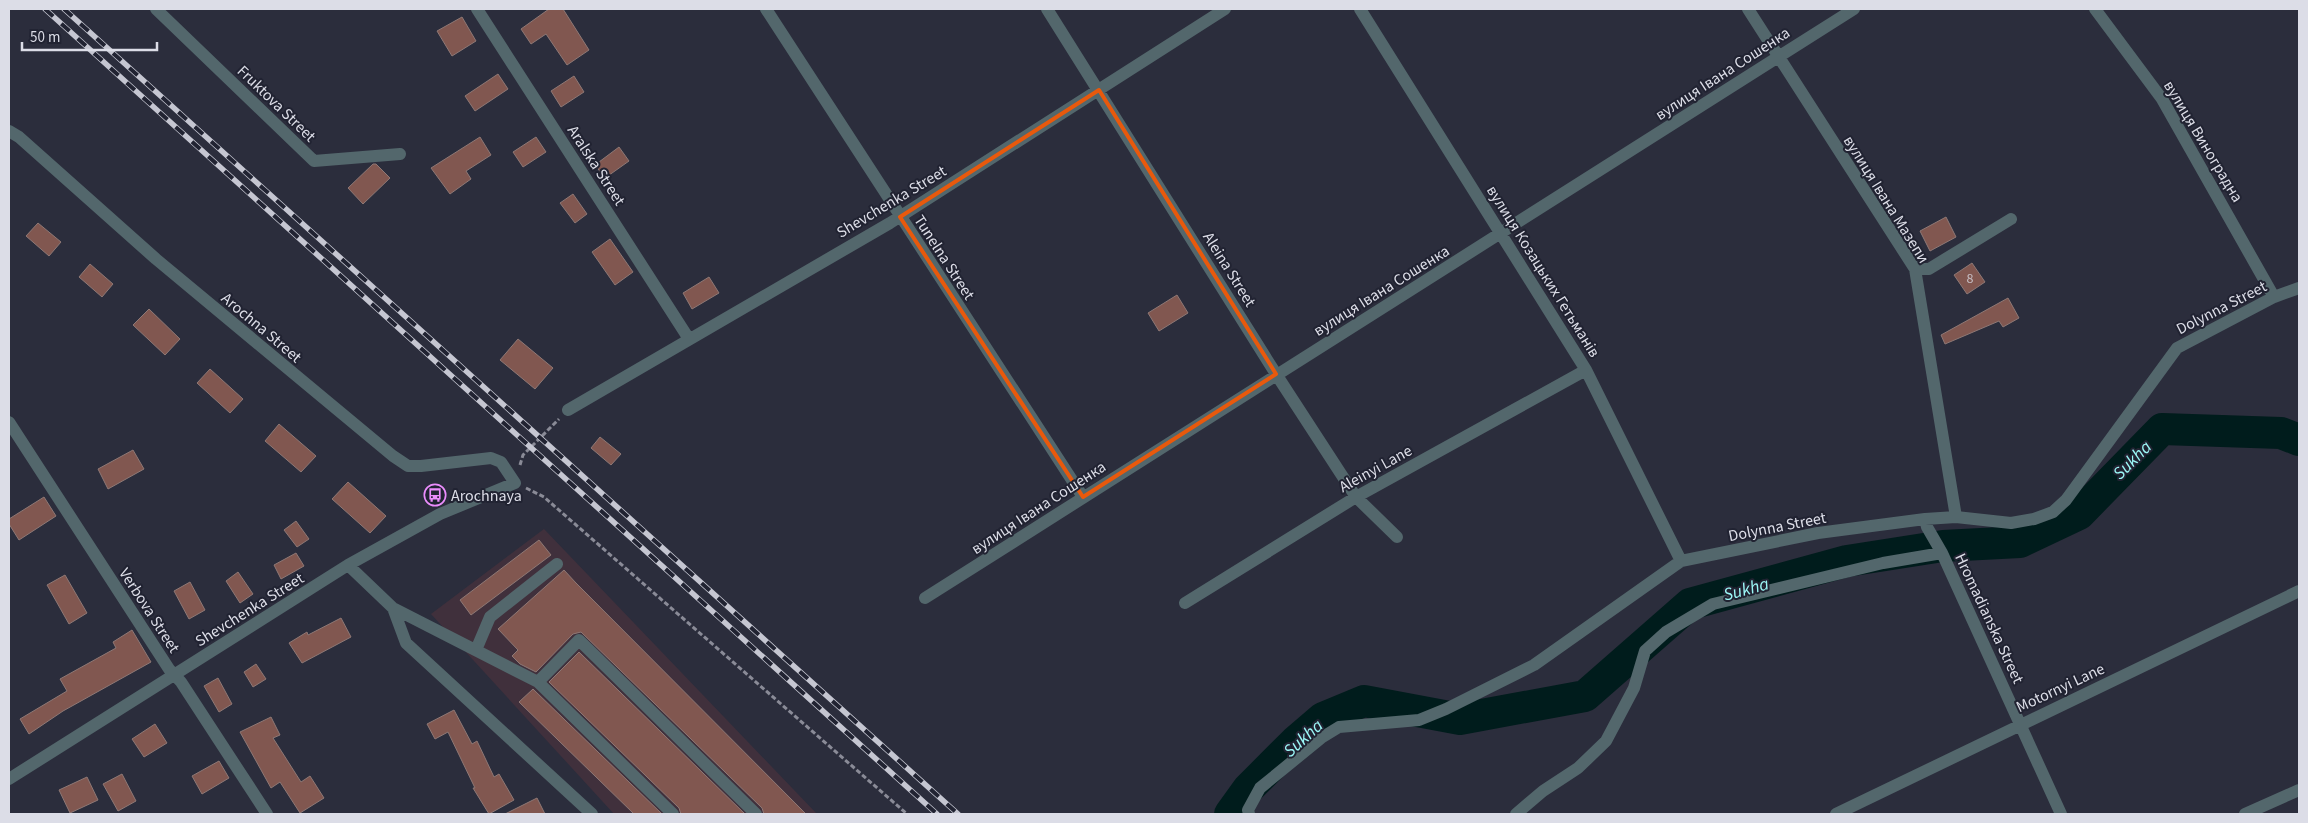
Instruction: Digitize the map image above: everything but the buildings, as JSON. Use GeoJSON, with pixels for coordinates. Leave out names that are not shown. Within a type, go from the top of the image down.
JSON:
{"type":"FeatureCollection","features":[{"type":"Feature","properties":{"kind":"street","name":"Fruktova Street"},"geometry":{"type":"LineString","coordinates":[[156,9],[314,161],[400,154]]}},
{"type":"Feature","properties":{"kind":"street","name":"Aralska Street"},"geometry":{"type":"LineString","coordinates":[[477,9],[689,338]]}},
{"type":"Feature","properties":{"kind":"street","name":"Tunelna Street"},"geometry":{"type":"LineString","coordinates":[[766,9],[1083,497]]}},
{"type":"Feature","properties":{"kind":"street","name":"Aleina Street"},"geometry":{"type":"LineString","coordinates":[[1047,9],[1100,90],[1276,374],[1356,497],[1397,537]]}},
{"type":"Feature","properties":{"kind":"street","name":"Shevchenka Street"},"geometry":{"type":"LineString","coordinates":[[568,410],[900,217],[1225,9]]}},
{"type":"Feature","properties":{"kind":"street","name":"вулиця Козацьких Гетьманів"},"geometry":{"type":"LineString","coordinates":[[1360,9],[1586,370],[1681,561]]}},
{"type":"Feature","properties":{"kind":"street","name":"вулиця Івана Мазепи"},"geometry":{"type":"LineString","coordinates":[[1748,9],[1915,270],[1956,517]]}},
{"type":"Feature","properties":{"kind":"street","name":"вулиця Івана Сошенка"},"geometry":{"type":"LineString","coordinates":[[925,598],[1276,374],[1501,234],[1777,56],[1854,9]]}},
{"type":"Feature","properties":{"kind":"street","name":"вулиця Виноградна"},"geometry":{"type":"LineString","coordinates":[[2095,9],[2162,99],[2274,297]]}},
{"type":"Feature","properties":{"kind":"street","name":"Arochna Street"},"geometry":{"type":"LineString","coordinates":[[9,131],[19,137],[156,259],[393,456],[408,466],[491,458],[502,462],[515,483]]}},
{"type":"Feature","properties":{"kind":"street"},"geometry":{"type":"LineString","coordinates":[[1915,270],[1929,269],[2010,220]]}},
{"type":"Feature","properties":{"kind":"street","name":"Dolynna Street"},"geometry":{"type":"LineString","coordinates":[[1249,814],[1248,810],[1260,788],[1321,738],[1339,727],[1419,720],[1446,709],[1534,665],[1681,561],[1818,533],[1926,523],[1956,517],[2011,523],[2034,519],[2053,512],[2066,500],[2177,348],[2274,297],[2299,288]]}},
{"type":"Feature","properties":{"kind":"street","name":"Aleinyi Lane"},"geometry":{"type":"LineString","coordinates":[[1185,603],[1356,497],[1586,370]]}},
{"type":"Feature","properties":{"kind":"street","name":"Verbova Street"},"geometry":{"type":"LineString","coordinates":[[9,422],[267,814]]}},
{"type":"Feature","properties":{"kind":"street","name":"Shevchenka Street"},"geometry":{"type":"LineString","coordinates":[[9,779],[348,565],[440,514],[515,483]]}},
{"type":"Feature","properties":{"kind":"street","name":"Hromadianska Street"},"geometry":{"type":"LineString","coordinates":[[1926,523],[1942,553],[2021,723],[2061,814]]}},
{"type":"Feature","properties":{"kind":"street"},"geometry":{"type":"LineString","coordinates":[[1516,814],[1543,791],[1578,768],[1606,741],[1634,688],[1645,651],[1666,632],[1712,604],[1883,563],[1942,553]]}},
{"type":"Feature","properties":{"kind":"street"},"geometry":{"type":"LineString","coordinates":[[476,650],[490,617],[557,564]]}},
{"type":"Feature","properties":{"kind":"street"},"geometry":{"type":"LineString","coordinates":[[348,565],[393,608],[538,682],[673,814]]}},
{"type":"Feature","properties":{"kind":"street","name":"Motornyi Lane"},"geometry":{"type":"LineString","coordinates":[[1836,814],[2021,723],[2299,591]]}},
{"type":"Feature","properties":{"kind":"street"},"geometry":{"type":"LineString","coordinates":[[393,608],[406,644],[592,814]]}},
{"type":"Feature","properties":{"kind":"street"},"geometry":{"type":"LineString","coordinates":[[538,682],[579,640],[756,814]]}},
{"type":"Feature","properties":{"kind":"street"},"geometry":{"type":"LineString","coordinates":[[2245,814],[2299,790]]}},
{"type":"Feature","properties":{"kind":"path"},"geometry":{"type":"LineString","coordinates":[[568,410],[522,455],[515,483],[544,498],[907,814]]}},
{"type":"Feature","properties":{"kind":"highlighted area"},"geometry":{"type":"Polygon","coordinates":[[[1099,90],[1276,374],[1083,497],[900,217],[1099,90]]]}},
{"type":"Feature","properties":{"kind":"shaded area"},"geometry":{"type":"Polygon","coordinates":[[[544,529],[817,814],[614,814],[431,614],[544,529]]]}},
{"type":"Feature","properties":{"kind":"waterway","name":"Sukha"},"geometry":{"type":"LineString","coordinates":[[1230,814],[1248,789],[1295,742],[1323,718],[1364,701],[1460,719],[1585,696],[1690,604],[1847,561],[1943,546],[2020,542],[2079,514],[2162,429],[2281,433],[2299,440]]}},
{"type":"Feature","properties":{"kind":"railway"},"geometry":{"type":"LineString","coordinates":[[45,9],[937,814]]}},
{"type":"Feature","properties":{"kind":"railway"},"geometry":{"type":"LineString","coordinates":[[64,9],[958,814]]}},
{"type":"Feature","properties":{"kind":"place","name":"Arochnaya"},"geometry":{"type":"Point","coordinates":[435,495]}}]}
